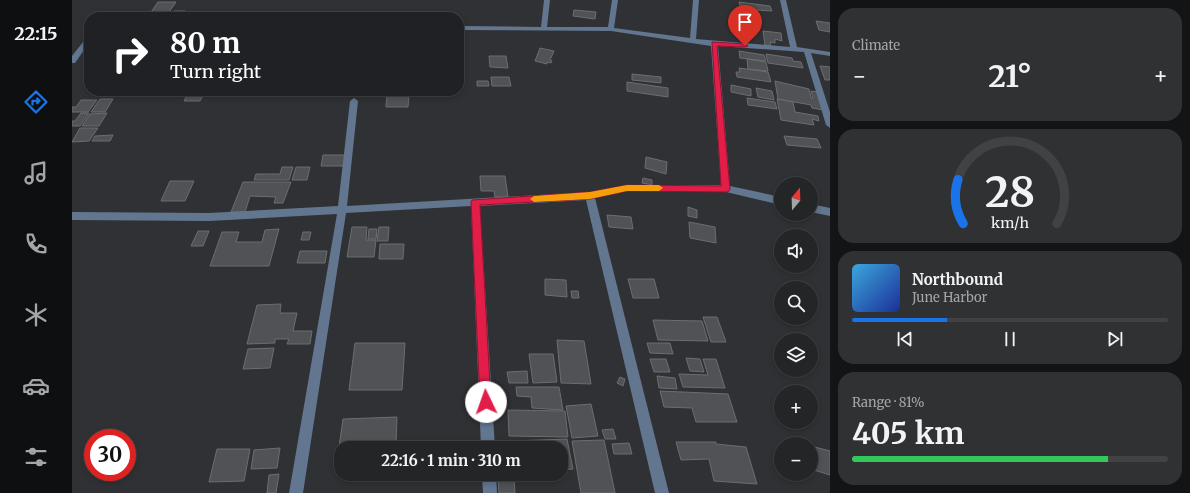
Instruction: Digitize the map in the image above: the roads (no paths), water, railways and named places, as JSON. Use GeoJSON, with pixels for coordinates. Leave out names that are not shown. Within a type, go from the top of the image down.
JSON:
{"type":"FeatureCollection","features":[{"type":"Feature","properties":{"kind":"street"},"geometry":{"type":"LineString","coordinates":[[544,29],[547,0]]}},
{"type":"Feature","properties":{"kind":"street"},"geometry":{"type":"LineString","coordinates":[[611,29],[615,0]]}},
{"type":"Feature","properties":{"kind":"street"},"geometry":{"type":"LineString","coordinates":[[694,41],[696,0]]}},
{"type":"Feature","properties":{"kind":"street"},"geometry":{"type":"LineString","coordinates":[[783,0],[794,50]]}},
{"type":"Feature","properties":{"kind":"street"},"geometry":{"type":"LineString","coordinates":[[464,28],[611,29],[714,44],[830,54]]}},
{"type":"Feature","properties":{"kind":"street"},"geometry":{"type":"LineString","coordinates":[[72,60],[84,44]]}},
{"type":"Feature","properties":{"kind":"street"},"geometry":{"type":"LineString","coordinates":[[714,44],[726,189]]}},
{"type":"Feature","properties":{"kind":"street"},"geometry":{"type":"LineString","coordinates":[[807,51],[830,125]]}},
{"type":"Feature","properties":{"kind":"street"},"geometry":{"type":"LineString","coordinates":[[296,493],[342,210],[354,100]]}},
{"type":"Feature","properties":{"kind":"street"},"geometry":{"type":"LineString","coordinates":[[72,216],[209,217],[590,196],[627,188],[726,189],[774,200]]}},
{"type":"Feature","properties":{"kind":"street"},"geometry":{"type":"LineString","coordinates":[[590,196],[662,493]]}},
{"type":"Feature","properties":{"kind":"street"},"geometry":{"type":"LineString","coordinates":[[475,202],[488,441]]}},
{"type":"Feature","properties":{"kind":"street"},"geometry":{"type":"LineString","coordinates":[[818,209],[830,212]]}},
{"type":"Feature","properties":{"kind":"street"},"geometry":{"type":"LineString","coordinates":[[490,481],[490,493]]}}]}
